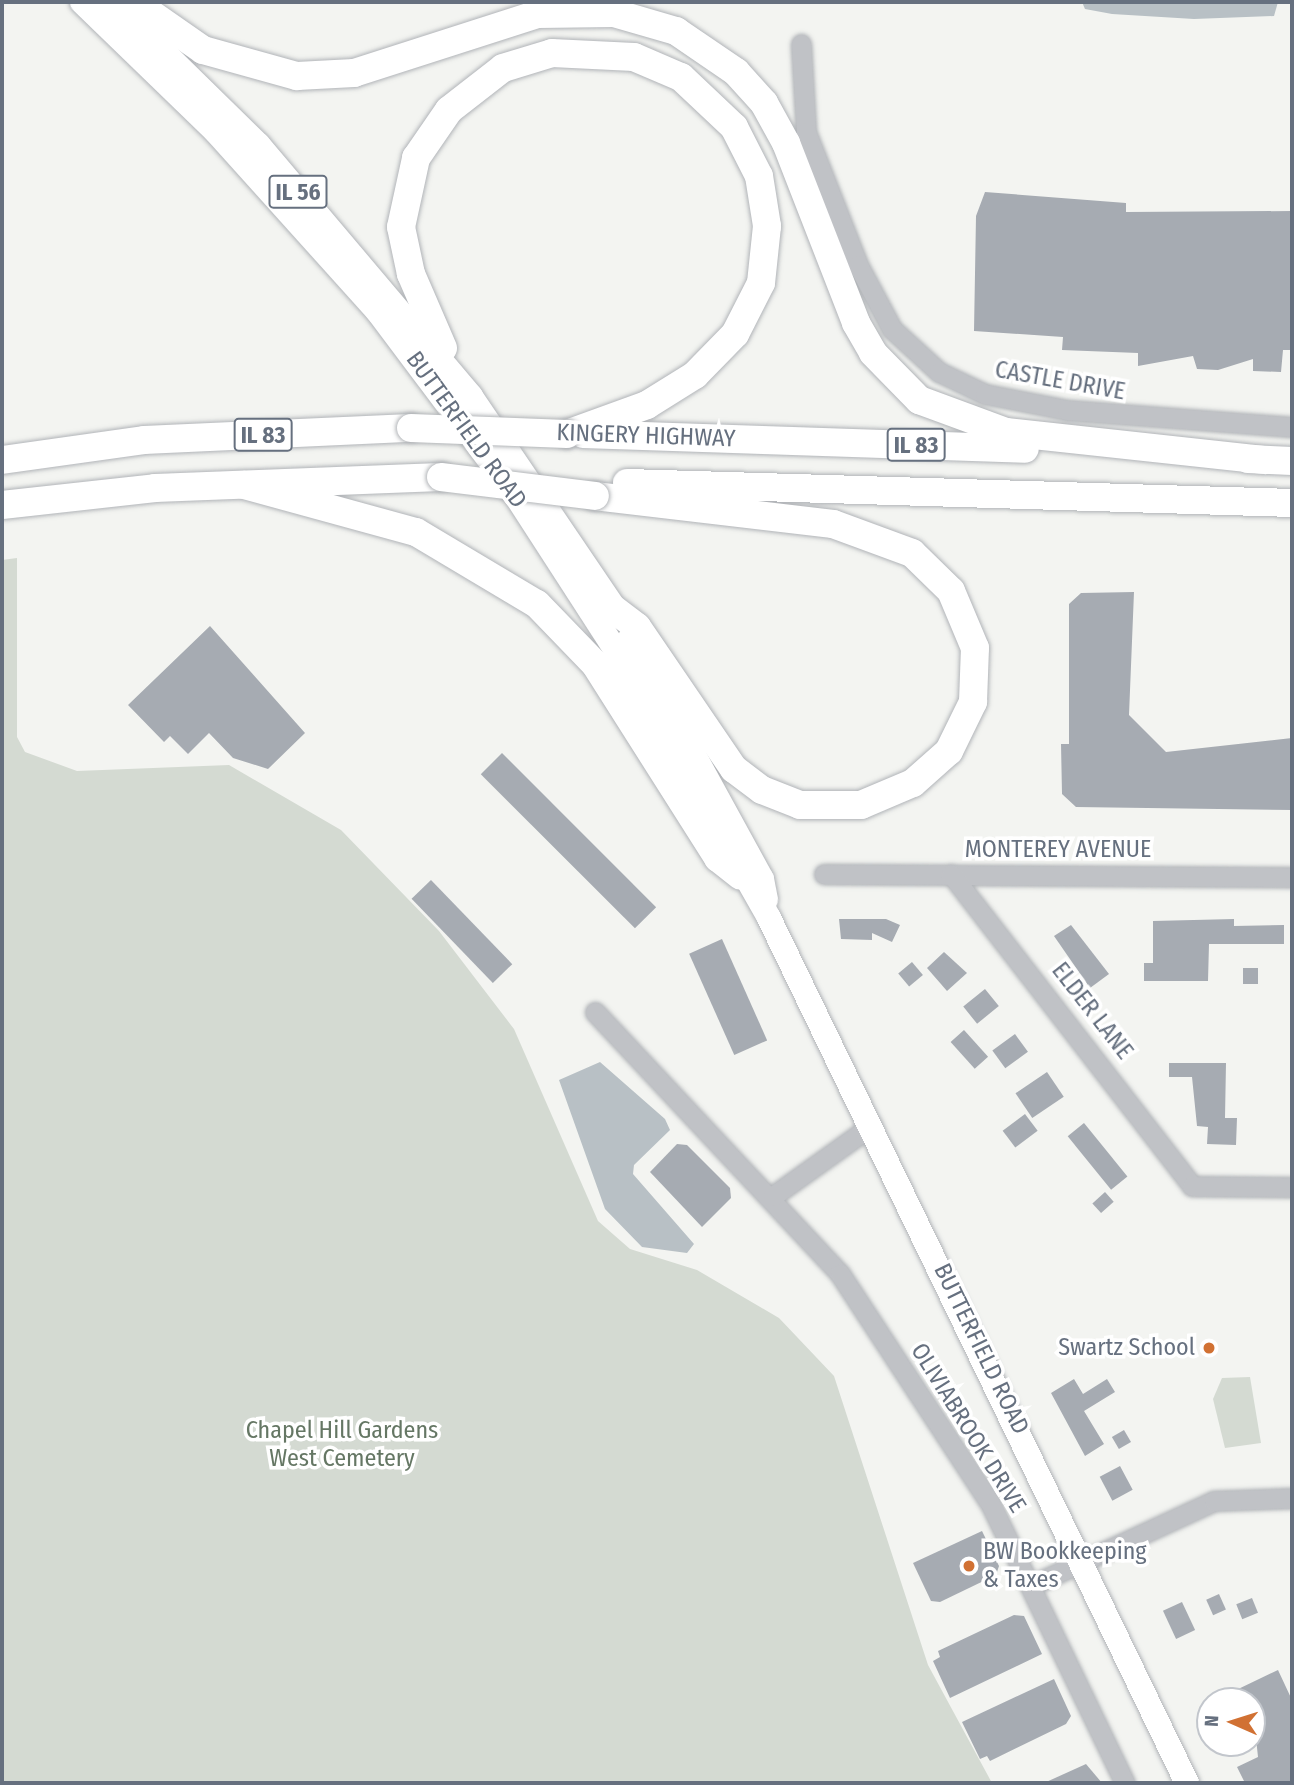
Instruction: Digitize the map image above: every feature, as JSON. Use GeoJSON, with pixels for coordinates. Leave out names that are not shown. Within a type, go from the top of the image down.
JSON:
{"type":"FeatureCollection","features":[{"type":"Feature","properties":{"kind":"highway","name":"BUTTERFIELD ROAD"},"geometry":{"type":"LineString","coordinates":[[110,2],[257,146],[469,397],[612,608]]}},
{"type":"Feature","properties":{"kind":"highway"},"geometry":{"type":"LineString","coordinates":[[134,2],[203,50],[298,76],[354,73],[538,14],[614,13],[676,31],[736,72],[764,103],[786,143],[856,323],[873,353],[919,400],[1006,432],[1279,460]]}},
{"type":"Feature","properties":{"kind":"highway"},"geometry":{"type":"LineString","coordinates":[[469,397],[430,324],[404,250],[408,181],[432,130],[464,93],[527,58],[605,52],[656,65],[704,93],[747,150],[765,202],[761,283],[734,334],[695,375],[647,405],[566,434]]}},
{"type":"Feature","properties":{"kind":"highway","name":"KINGERY HIGHWAY"},"geometry":{"type":"LineString","coordinates":[[2,460],[144,440],[411,428],[1279,460]]}},
{"type":"Feature","properties":{"kind":"highway","name":"IL 83"},"geometry":{"type":"LineString","coordinates":[[8,506],[244,485],[441,477],[591,489]]}},
{"type":"Feature","properties":{"kind":"highway"},"geometry":{"type":"LineString","coordinates":[[244,485],[416,532],[537,604],[602,674],[718,858],[741,876]]}},
{"type":"Feature","properties":{"kind":"highway"},"geometry":{"type":"LineString","coordinates":[[591,489],[833,524],[912,553],[951,591],[967,620],[978,673],[973,702],[949,751],[913,783],[861,805],[800,805],[734,769],[637,627],[612,608]]}},
{"type":"Feature","properties":{"kind":"highway","name":"KINGERY HIGHWAY"},"geometry":{"type":"LineString","coordinates":[[591,489],[1292,503]]}},
{"type":"Feature","properties":{"kind":"main road","name":"BUTTERFIELD ROAD"},"geometry":{"type":"LineString","coordinates":[[82,2],[216,132],[438,389],[626,666],[741,876],[769,918],[872,1125],[1186,1783]]}},
{"type":"Feature","properties":{"kind":"main road","name":"BUTTERFIELD ROAD"},"geometry":{"type":"LineString","coordinates":[[612,608],[762,879],[769,918]]}},
{"type":"Feature","properties":{"kind":"street","name":"CASTLE DRIVE"},"geometry":{"type":"LineString","coordinates":[[801,44],[806,132],[858,265],[892,330],[939,372],[985,394],[1067,410],[1292,427]]}},
{"type":"Feature","properties":{"kind":"street","name":"MONTEREY AVENUE"},"geometry":{"type":"LineString","coordinates":[[824,874],[1292,877]]}},
{"type":"Feature","properties":{"kind":"street","name":"ELDER LANE"},"geometry":{"type":"LineString","coordinates":[[951,874],[1190,1183],[1292,1187]]}},
{"type":"Feature","properties":{"kind":"street","name":"OLIVIABROOK DRIVE"},"geometry":{"type":"LineString","coordinates":[[595,1012],[822,1247],[971,1469],[1032,1585],[1125,1783]]}},
{"type":"Feature","properties":{"kind":"street"},"geometry":{"type":"LineString","coordinates":[[773,1196],[872,1125]]}},
{"type":"Feature","properties":{"kind":"street"},"geometry":{"type":"LineString","coordinates":[[1032,1585],[1078,1559],[1214,1501],[1292,1497]]}},
{"type":"Feature","properties":{"kind":"green space","name":"Chapel Hill Gardens West Cemetery"},"geometry":{"type":"Polygon","coordinates":[[[17,558],[17,737],[25,752],[77,771],[229,765],[341,830],[439,931],[514,1029],[598,1221],[630,1249],[697,1270],[779,1318],[834,1376],[928,1665],[992,1783],[2,1783],[2,560],[17,558]]]}},
{"type":"Feature","properties":{"kind":"green space"},"geometry":{"type":"Polygon","coordinates":[[[1250,1377],[1261,1443],[1225,1448],[1213,1399],[1222,1378],[1250,1377]]]}},
{"type":"Feature","properties":{"kind":"shaded area"},"geometry":{"type":"Polygon","coordinates":[[[1082,2],[1278,2],[1274,16],[1194,19],[1112,14],[1085,9],[1082,2]]]}},
{"type":"Feature","properties":{"kind":"shaded area"},"geometry":{"type":"Polygon","coordinates":[[[600,1062],[665,1119],[670,1130],[634,1165],[633,1174],[694,1244],[687,1253],[642,1247],[605,1209],[559,1080],[600,1062]]]}},
{"type":"Feature","properties":{"kind":"building"},"geometry":{"type":"Polygon","coordinates":[[[985,192],[1126,203],[1126,212],[1292,211],[1292,350],[1283,350],[1281,372],[1253,371],[1253,359],[1218,370],[1197,369],[1193,356],[1138,366],[1138,353],[1062,350],[1063,337],[974,331],[976,216],[985,192]]]}},
{"type":"Feature","properties":{"kind":"building"},"geometry":{"type":"Polygon","coordinates":[[[1134,592],[1129,715],[1166,752],[1292,738],[1292,810],[1076,807],[1062,794],[1061,744],[1069,744],[1069,604],[1081,593],[1134,592]]]}},
{"type":"Feature","properties":{"kind":"building"},"geometry":{"type":"Polygon","coordinates":[[[210,626],[305,733],[268,769],[233,758],[209,733],[188,754],[170,736],[164,742],[128,705],[210,626]]]}},
{"type":"Feature","properties":{"kind":"building"},"geometry":{"type":"Polygon","coordinates":[[[502,753],[656,907],[635,928],[481,774],[502,753]]]}},
{"type":"Feature","properties":{"kind":"building"},"geometry":{"type":"Polygon","coordinates":[[[431,880],[512,964],[493,983],[412,899],[431,880]]]}},
{"type":"Feature","properties":{"kind":"building"},"geometry":{"type":"Polygon","coordinates":[[[839,919],[886,919],[900,925],[892,942],[872,933],[872,940],[841,939],[839,919]]]}},
{"type":"Feature","properties":{"kind":"building"},"geometry":{"type":"Polygon","coordinates":[[[1234,919],[1234,926],[1284,925],[1284,944],[1209,944],[1208,981],[1144,981],[1144,963],[1153,963],[1153,921],[1234,919]]]}},
{"type":"Feature","properties":{"kind":"building"},"geometry":{"type":"Polygon","coordinates":[[[1071,925],[1109,974],[1090,988],[1054,936],[1071,925]]]}},
{"type":"Feature","properties":{"kind":"building"},"geometry":{"type":"Polygon","coordinates":[[[722,939],[767,1040],[734,1055],[689,954],[722,939]]]}},
{"type":"Feature","properties":{"kind":"building"},"geometry":{"type":"Polygon","coordinates":[[[944,952],[967,973],[947,991],[927,968],[944,952]]]}},
{"type":"Feature","properties":{"kind":"building"},"geometry":{"type":"Polygon","coordinates":[[[912,962],[923,975],[909,987],[898,974],[912,962]]]}},
{"type":"Feature","properties":{"kind":"building"},"geometry":{"type":"Polygon","coordinates":[[[1243,968],[1258,968],[1258,984],[1243,984],[1243,968]]]}},
{"type":"Feature","properties":{"kind":"building"},"geometry":{"type":"Polygon","coordinates":[[[985,989],[999,1006],[977,1024],[963,1007],[985,989]]]}},
{"type":"Feature","properties":{"kind":"building"},"geometry":{"type":"Polygon","coordinates":[[[964,1030],[988,1057],[975,1069],[951,1042],[964,1030]]]}},
{"type":"Feature","properties":{"kind":"building"},"geometry":{"type":"Polygon","coordinates":[[[1015,1034],[1028,1052],[1005,1068],[992,1050],[1015,1034]]]}},
{"type":"Feature","properties":{"kind":"building"},"geometry":{"type":"Polygon","coordinates":[[[1169,1063],[1226,1063],[1225,1118],[1237,1118],[1236,1145],[1207,1144],[1208,1127],[1197,1126],[1192,1077],[1169,1077],[1169,1063]]]}},
{"type":"Feature","properties":{"kind":"building"},"geometry":{"type":"Polygon","coordinates":[[[1047,1072],[1064,1097],[1032,1118],[1015,1093],[1047,1072]]]}},
{"type":"Feature","properties":{"kind":"building"},"geometry":{"type":"Polygon","coordinates":[[[1025,1114],[1038,1131],[1015,1148],[1003,1131],[1025,1114]]]}},
{"type":"Feature","properties":{"kind":"building"},"geometry":{"type":"Polygon","coordinates":[[[1084,1123],[1127,1177],[1111,1190],[1068,1136],[1084,1123]]]}},
{"type":"Feature","properties":{"kind":"building"},"geometry":{"type":"Polygon","coordinates":[[[677,1144],[687,1145],[730,1188],[731,1198],[702,1227],[650,1172],[677,1144]]]}},
{"type":"Feature","properties":{"kind":"building"},"geometry":{"type":"Polygon","coordinates":[[[1105,1192],[1114,1202],[1101,1213],[1092,1203],[1105,1192]]]}},
{"type":"Feature","properties":{"kind":"building"},"geometry":{"type":"Polygon","coordinates":[[[1074,1379],[1083,1394],[1107,1379],[1115,1392],[1084,1411],[1104,1444],[1085,1456],[1051,1393],[1074,1379]]]}},
{"type":"Feature","properties":{"kind":"building"},"geometry":{"type":"Polygon","coordinates":[[[1124,1430],[1131,1442],[1119,1449],[1112,1437],[1124,1430]]]}},
{"type":"Feature","properties":{"kind":"building"},"geometry":{"type":"Polygon","coordinates":[[[1120,1466],[1133,1490],[1112,1501],[1100,1477],[1120,1466]]]}},
{"type":"Feature","properties":{"kind":"building"},"geometry":{"type":"Polygon","coordinates":[[[982,1531],[999,1566],[996,1575],[940,1602],[931,1601],[913,1563],[982,1531]]]}},
{"type":"Feature","properties":{"kind":"building"},"geometry":{"type":"Polygon","coordinates":[[[1219,1594],[1226,1610],[1213,1615],[1206,1600],[1219,1594]]]}},
{"type":"Feature","properties":{"kind":"building"},"geometry":{"type":"Polygon","coordinates":[[[1252,1598],[1258,1613],[1242,1619],[1236,1604],[1252,1598]]]}},
{"type":"Feature","properties":{"kind":"building"},"geometry":{"type":"Polygon","coordinates":[[[1182,1602],[1195,1630],[1176,1639],[1163,1611],[1182,1602]]]}},
{"type":"Feature","properties":{"kind":"building"},"geometry":{"type":"Polygon","coordinates":[[[1014,1615],[1024,1616],[1042,1654],[950,1698],[933,1661],[940,1657],[938,1651],[1014,1615]]]}},
{"type":"Feature","properties":{"kind":"building"},"geometry":{"type":"Polygon","coordinates":[[[1278,1670],[1292,1700],[1292,1783],[1245,1783],[1237,1767],[1258,1757],[1266,1757],[1266,1687],[1242,1687],[1278,1670]]]}},
{"type":"Feature","properties":{"kind":"building"},"geometry":{"type":"Polygon","coordinates":[[[1054,1679],[1071,1716],[1066,1724],[990,1761],[987,1756],[980,1759],[962,1722],[1054,1679]]]}},
{"type":"Feature","properties":{"kind":"building"},"geometry":{"type":"Polygon","coordinates":[[[1086,1764],[1102,1783],[1044,1783],[1086,1764]]]}},
{"type":"Feature","properties":{"kind":"place","name":"Swartz School"},"geometry":{"type":"Point","coordinates":[1209,1348]}},
{"type":"Feature","properties":{"kind":"place","name":"BW Bookkeeping & Taxes"},"geometry":{"type":"Point","coordinates":[969,1566]}}]}
